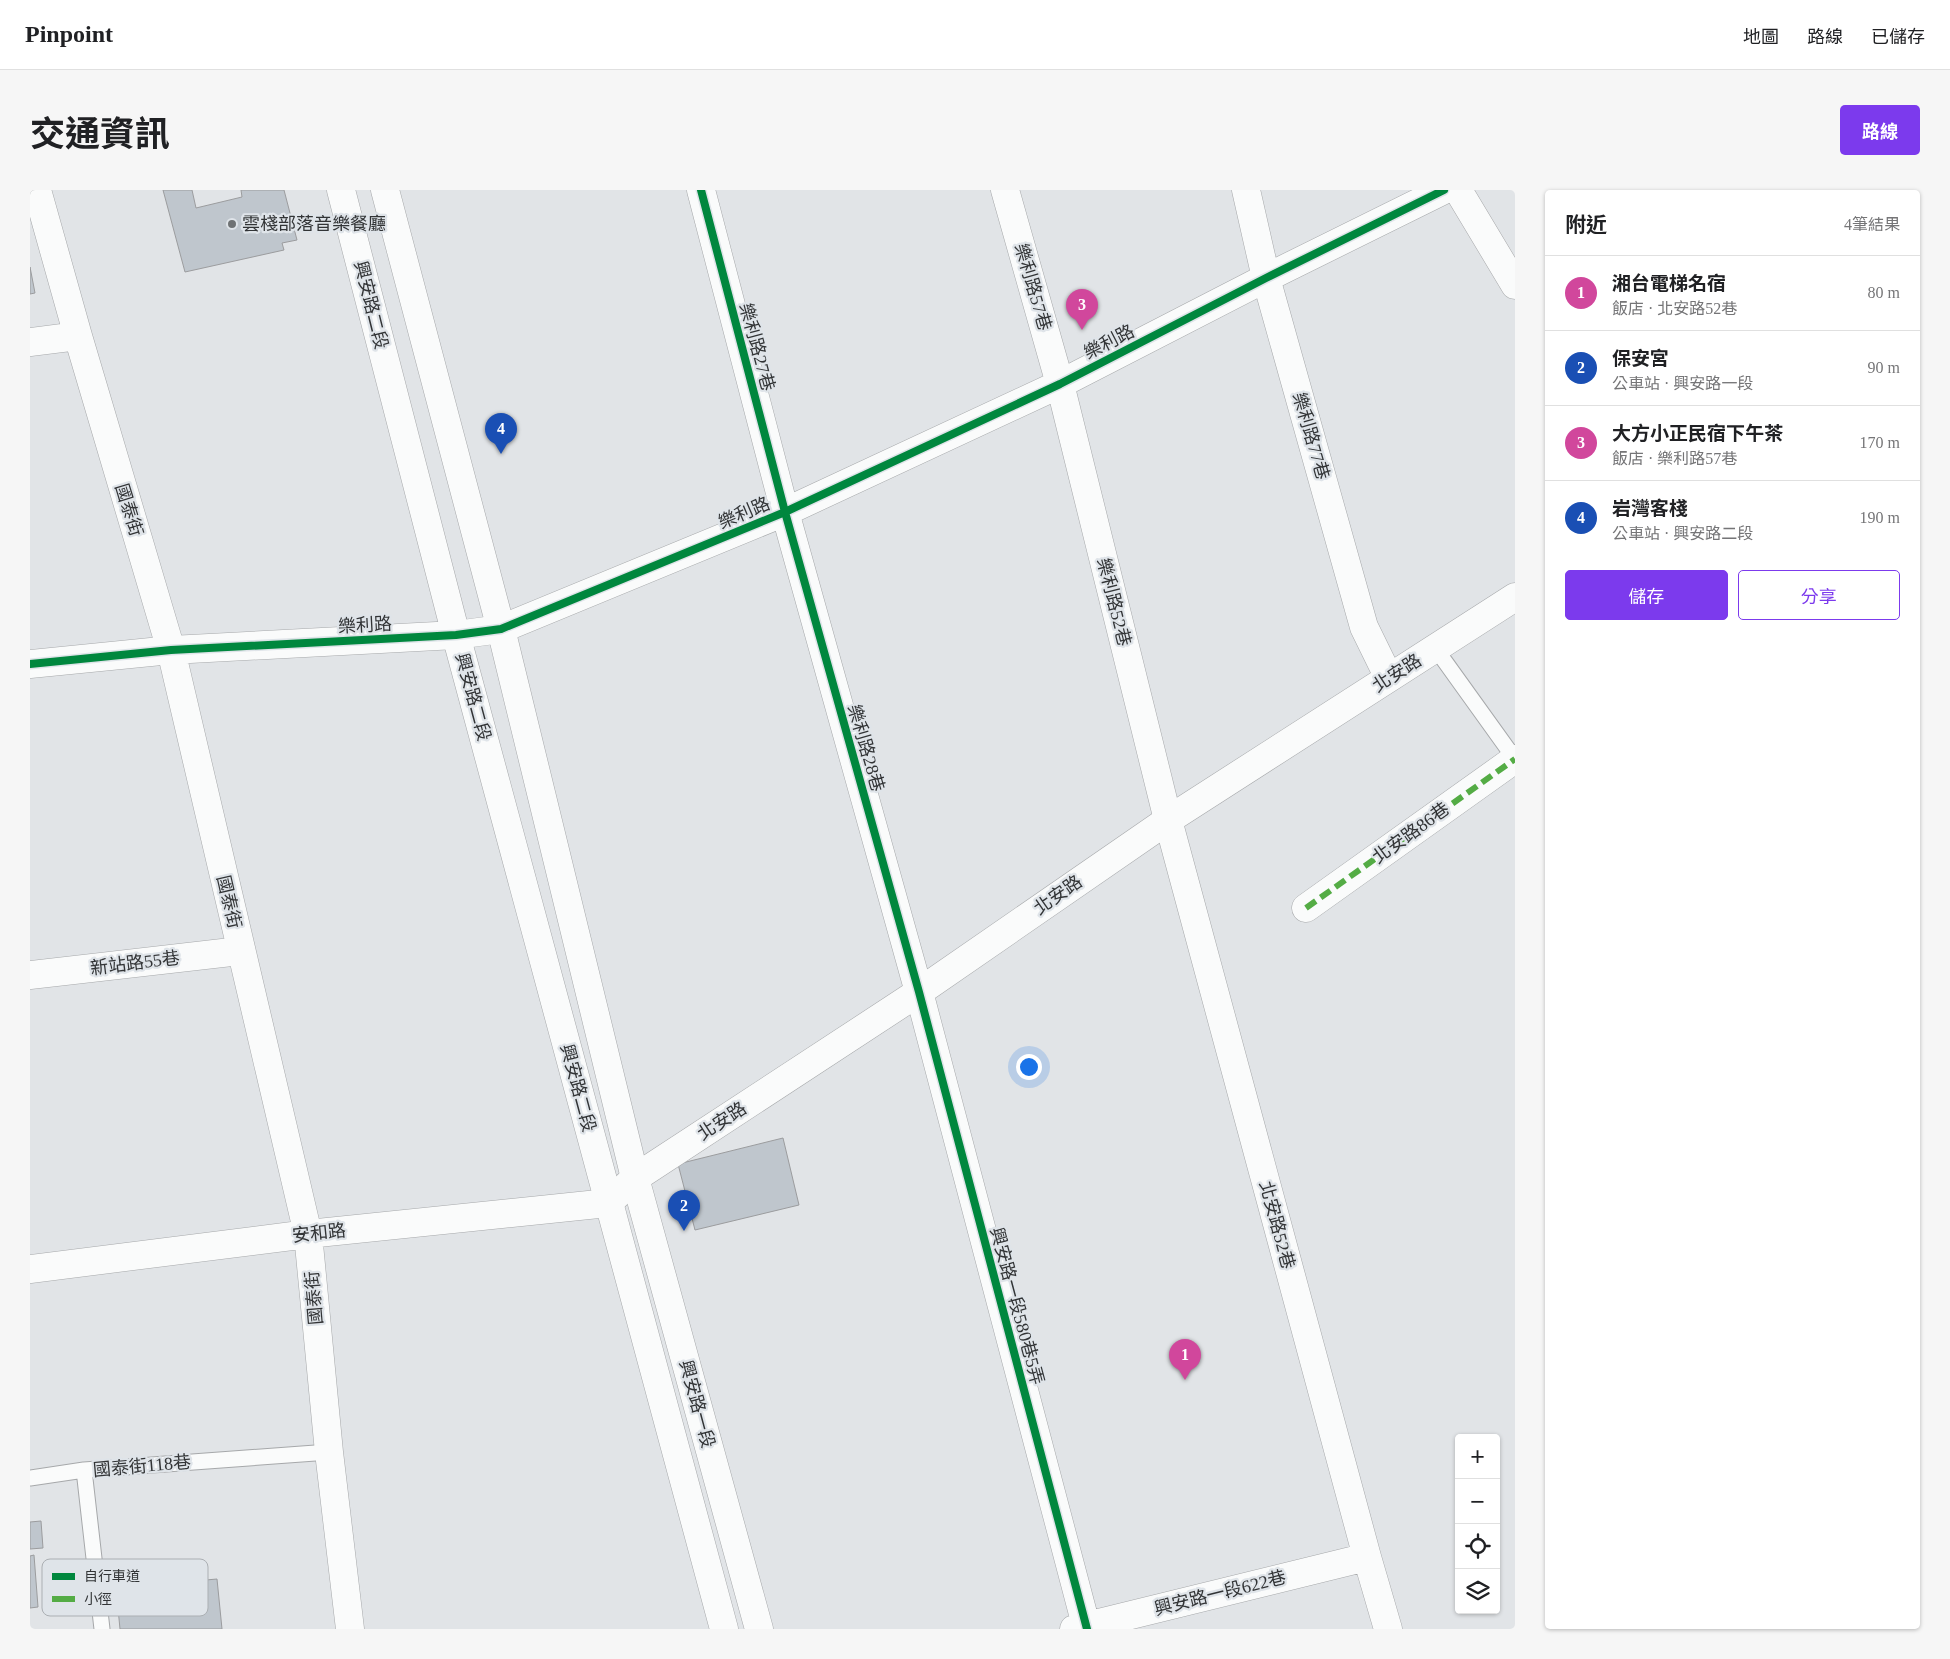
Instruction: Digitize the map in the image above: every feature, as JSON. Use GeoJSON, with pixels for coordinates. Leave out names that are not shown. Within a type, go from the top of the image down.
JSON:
{"type":"FeatureCollection","features":[{"type":"Feature","properties":{"kind":"street","name":"國泰街"},"geometry":{"type":"LineString","coordinates":[[37,190],[171,650],[240,951],[308,1234],[328,1452],[350,1629]]}},
{"type":"Feature","properties":{"kind":"street","name":"興安路二段"},"geometry":{"type":"LineString","coordinates":[[342,190],[456,635],[608,1203]]}},
{"type":"Feature","properties":{"kind":"street","name":"興安路二段"},"geometry":{"type":"LineString","coordinates":[[384,190],[502,630],[635,1178]]}},
{"type":"Feature","properties":{"kind":"street","name":"樂利路27巷"},"geometry":{"type":"LineString","coordinates":[[701,190],[784,512]]}},
{"type":"Feature","properties":{"kind":"street","name":"樂利路57巷"},"geometry":{"type":"LineString","coordinates":[[1005,190],[1060,384]]}},
{"type":"Feature","properties":{"kind":"street","name":"樂利路77巷"},"geometry":{"type":"LineString","coordinates":[[1246,190],[1266,278],[1364,627],[1389,678]]}},
{"type":"Feature","properties":{"kind":"street","name":"樂利路"},"geometry":{"type":"LineString","coordinates":[[30,664],[171,650],[456,635],[502,630],[784,512],[1060,384],[1266,278],[1444,190]]}},
{"type":"Feature","properties":{"kind":"street"},"geometry":{"type":"LineString","coordinates":[[1458,190],[1515,285]]}},
{"type":"Feature","properties":{"kind":"street"},"geometry":{"type":"LineString","coordinates":[[30,342],[78,336]]}},
{"type":"Feature","properties":{"kind":"street","name":"樂利路52巷"},"geometry":{"type":"LineString","coordinates":[[1060,384],[1168,820]]}},
{"type":"Feature","properties":{"kind":"street","name":"樂利路28巷"},"geometry":{"type":"LineString","coordinates":[[784,512],[918,992]]}},
{"type":"Feature","properties":{"kind":"street","name":"北安路"},"geometry":{"type":"LineString","coordinates":[[608,1203],[635,1178],[918,992],[1168,820],[1515,597]]}},
{"type":"Feature","properties":{"kind":"street","name":"北安路86巷"},"geometry":{"type":"LineString","coordinates":[[1306,908],[1515,759]]}},
{"type":"Feature","properties":{"kind":"street","name":"北安路52巷"},"geometry":{"type":"LineString","coordinates":[[1168,820],[1366,1556],[1388,1629]]}},
{"type":"Feature","properties":{"kind":"street","name":"新站路55巷"},"geometry":{"type":"LineString","coordinates":[[30,975],[240,951]]}},
{"type":"Feature","properties":{"kind":"street","name":"興安路一段580巷5弄"},"geometry":{"type":"LineString","coordinates":[[918,992],[1082,1628]]}},
{"type":"Feature","properties":{"kind":"street","name":"興安路一段"},"geometry":{"type":"LineString","coordinates":[[635,1178],[758,1629]]}},
{"type":"Feature","properties":{"kind":"street","name":"興安路一段"},"geometry":{"type":"LineString","coordinates":[[608,1203],[724,1629]]}},
{"type":"Feature","properties":{"kind":"street","name":"安和路"},"geometry":{"type":"LineString","coordinates":[[30,1269],[308,1234],[608,1203]]}},
{"type":"Feature","properties":{"kind":"street","name":"興安路一段622巷"},"geometry":{"type":"LineString","coordinates":[[1082,1628],[1366,1556]]}},
{"type":"Feature","properties":{"kind":"lane"},"geometry":{"type":"LineString","coordinates":[[1436,649],[1515,759]]}},
{"type":"Feature","properties":{"kind":"lane","name":"國泰街118巷"},"geometry":{"type":"LineString","coordinates":[[94,1559],[84,1470],[328,1452]]}},
{"type":"Feature","properties":{"kind":"lane"},"geometry":{"type":"LineString","coordinates":[[30,1478],[84,1470]]}},
{"type":"Feature","properties":{"kind":"lane","name":"國泰街118巷"},"geometry":{"type":"LineString","coordinates":[[101,1616],[102,1629]]}},
{"type":"Feature","properties":{"kind":"building","name":"雲棧部落音樂餐廳"},"geometry":{"type":"Polygon","coordinates":[[[163,190],[192,190],[196,208],[242,197],[241,190],[284,190],[297,240],[282,243],[284,250],[185,272],[163,190]]]}},
{"type":"Feature","properties":{"kind":"building"},"geometry":{"type":"Polygon","coordinates":[[[30,267],[35,293],[30,294],[30,267]]]}},
{"type":"Feature","properties":{"kind":"building"},"geometry":{"type":"Polygon","coordinates":[[[783,1138],[799,1205],[695,1230],[678,1164],[783,1138]]]}},
{"type":"Feature","properties":{"kind":"building"},"geometry":{"type":"Polygon","coordinates":[[[41,1521],[43,1548],[30,1549],[30,1522],[41,1521]]]}},
{"type":"Feature","properties":{"kind":"building"},"geometry":{"type":"Polygon","coordinates":[[[34,1555],[38,1607],[30,1608],[30,1556],[34,1555]]]}},
{"type":"Feature","properties":{"kind":"building"},"geometry":{"type":"Polygon","coordinates":[[[217,1579],[222,1629],[120,1629],[119,1616],[208,1616],[208,1580],[217,1579]]]}},
{"type":"Feature","properties":{"kind":"marked path"},"geometry":{"type":"LineString","coordinates":[[1306,908],[1515,759]]}},
{"type":"Feature","properties":{"kind":"cycle path"},"geometry":{"type":"LineString","coordinates":[[701,190],[785,512],[919,992],[1087,1629]]}},
{"type":"Feature","properties":{"kind":"cycle path"},"geometry":{"type":"LineString","coordinates":[[30,664],[171,650],[456,635],[501,629],[785,512],[1060,384],[1266,278],[1444,190]]}},
{"type":"Feature","properties":{"kind":"place","name":"雲棧部落音樂餐廳"},"geometry":{"type":"Point","coordinates":[232,224]}},
{"type":"Feature","properties":{"kind":"place","name":"大方小正民宿下午茶"},"geometry":{"type":"Point","coordinates":[1082,330]}},
{"type":"Feature","properties":{"kind":"place","name":"岩灣客棧"},"geometry":{"type":"Point","coordinates":[501,454]}},
{"type":"Feature","properties":{"kind":"place","name":"保安宮"},"geometry":{"type":"Point","coordinates":[684,1231]}},
{"type":"Feature","properties":{"kind":"place","name":"湘台電梯名宿"},"geometry":{"type":"Point","coordinates":[1185,1380]}}]}
